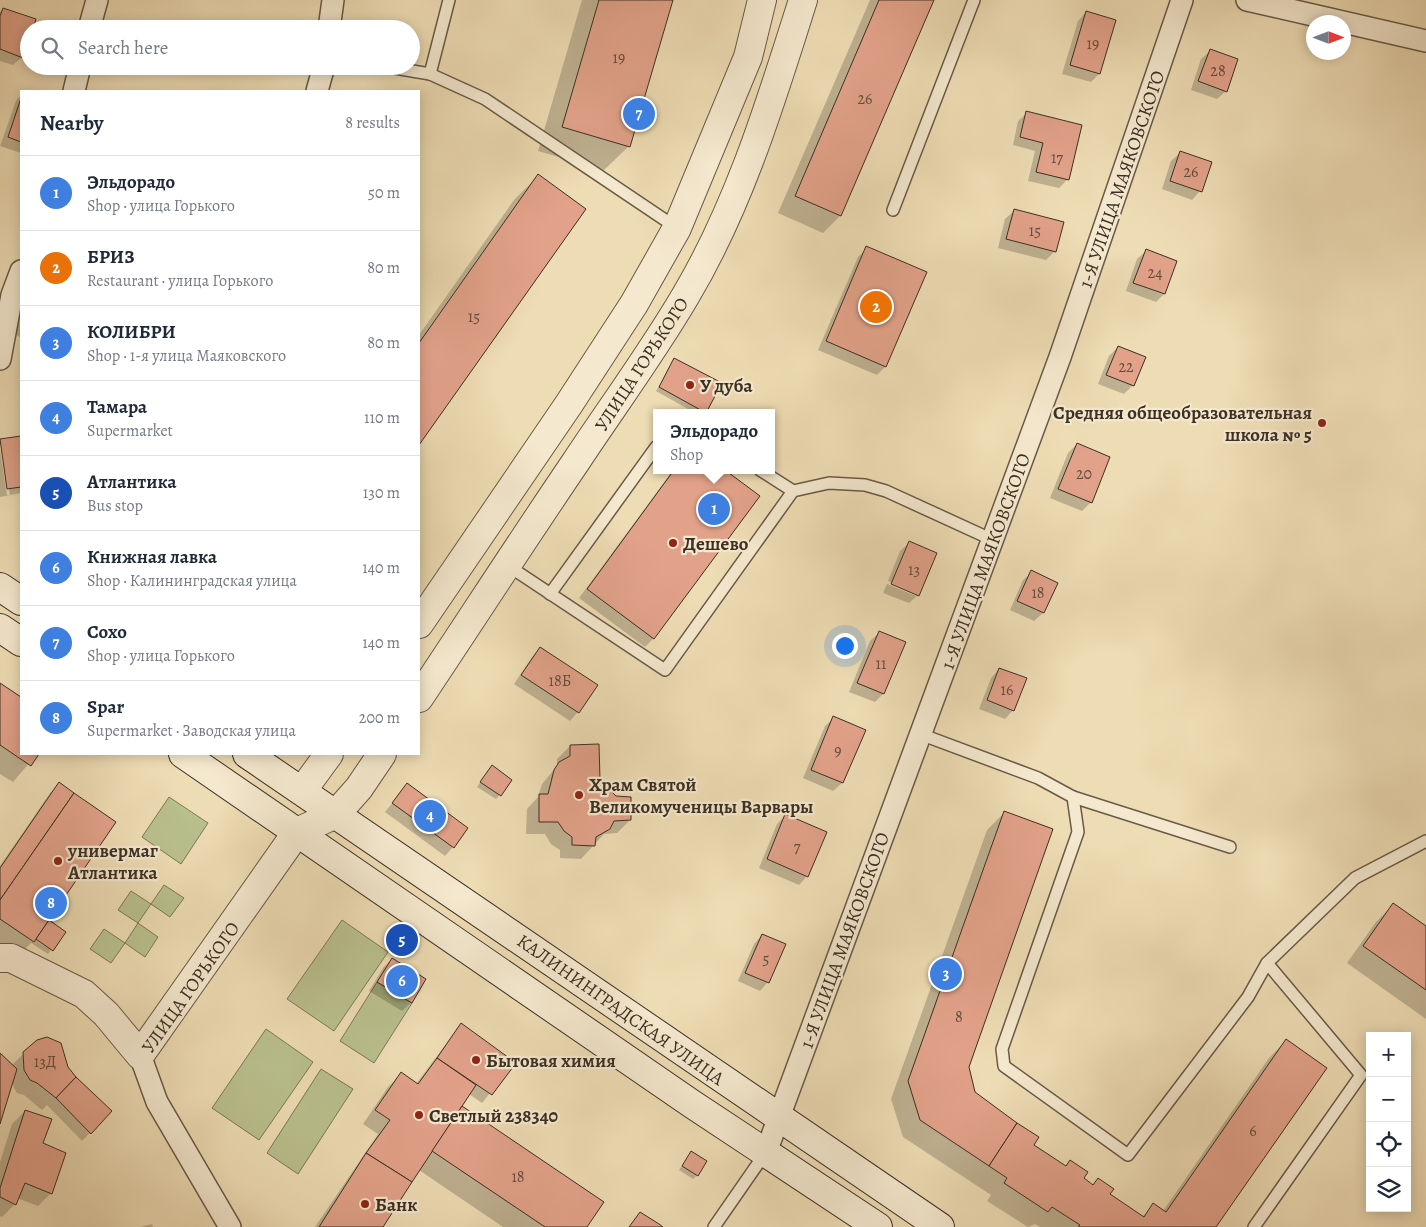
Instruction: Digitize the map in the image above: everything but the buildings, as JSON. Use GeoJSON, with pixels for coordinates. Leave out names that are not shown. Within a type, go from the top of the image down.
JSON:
{"type":"FeatureCollection","features":[{"type":"Feature","properties":{"kind":"street"},"geometry":{"type":"LineString","coordinates":[[91,20],[97,0]]}},
{"type":"Feature","properties":{"kind":"street"},"geometry":{"type":"LineString","coordinates":[[331,20],[333,0]]}},
{"type":"Feature","properties":{"kind":"street","name":"УЛИЦА ГОРЬКОГО"},"geometry":{"type":"LineString","coordinates":[[420,623],[601,355],[677,228],[748,57],[762,0]]}},
{"type":"Feature","properties":{"kind":"street","name":"УЛИЦА ГОРЬКОГО"},"geometry":{"type":"LineString","coordinates":[[420,696],[634,377],[686,295],[725,218],[745,172],[803,0]]}},
{"type":"Feature","properties":{"kind":"street","name":"1-Я УЛИЦА МАЯКОВСКОГО"},"geometry":{"type":"LineString","coordinates":[[766,1152],[1060,357],[1182,0]]}},
{"type":"Feature","properties":{"kind":"street"},"geometry":{"type":"LineString","coordinates":[[1247,0],[1426,41]]}},
{"type":"Feature","properties":{"kind":"street"},"geometry":{"type":"LineString","coordinates":[[74,90],[78,75]]}},
{"type":"Feature","properties":{"kind":"street"},"geometry":{"type":"LineString","coordinates":[[317,90],[321,75]]}},
{"type":"Feature","properties":{"kind":"street"},"geometry":{"type":"LineString","coordinates":[[0,359],[12,295],[20,274]]}},
{"type":"Feature","properties":{"kind":"street"},"geometry":{"type":"LineString","coordinates":[[601,355],[634,377]]}},
{"type":"Feature","properties":{"kind":"street"},"geometry":{"type":"LineString","coordinates":[[0,587],[20,600]]}},
{"type":"Feature","properties":{"kind":"street"},"geometry":{"type":"LineString","coordinates":[[0,628],[20,641]]}},
{"type":"Feature","properties":{"kind":"street","name":"КАЛИНИНГРАДСКАЯ УЛИЦА"},"geometry":{"type":"LineString","coordinates":[[184,755],[692,1104],[878,1227]]}},
{"type":"Feature","properties":{"kind":"street","name":"КАЛИНИНГРАДСКАЯ УЛИЦА"},"geometry":{"type":"LineString","coordinates":[[249,755],[940,1227]]}},
{"type":"Feature","properties":{"kind":"street"},"geometry":{"type":"LineString","coordinates":[[302,790],[328,755]]}},
{"type":"Feature","properties":{"kind":"street"},"geometry":{"type":"LineString","coordinates":[[297,832],[336,814],[359,788],[381,755]]}},
{"type":"Feature","properties":{"kind":"street","name":"УЛИЦА ГОРЬКОГО"},"geometry":{"type":"LineString","coordinates":[[230,1227],[157,1102],[140,1055],[297,832],[302,790]]}},
{"type":"Feature","properties":{"kind":"street"},"geometry":{"type":"LineString","coordinates":[[0,958],[11,958],[84,994],[106,1014],[140,1055]]}},
{"type":"Feature","properties":{"kind":"lane"},"geometry":{"type":"LineString","coordinates":[[430,74],[450,0]]}},
{"type":"Feature","properties":{"kind":"lane"},"geometry":{"type":"LineString","coordinates":[[893,210],[974,0]]}},
{"type":"Feature","properties":{"kind":"lane"},"geometry":{"type":"LineString","coordinates":[[420,72],[430,74],[485,99],[677,228]]}},
{"type":"Feature","properties":{"kind":"lane"},"geometry":{"type":"LineString","coordinates":[[550,594],[653,451]]}},
{"type":"Feature","properties":{"kind":"lane"},"geometry":{"type":"LineString","coordinates":[[766,474],[793,491]]}},
{"type":"Feature","properties":{"kind":"lane"},"geometry":{"type":"LineString","coordinates":[[507,565],[665,670],[793,491],[829,483],[865,485],[886,491],[993,540]]}},
{"type":"Feature","properties":{"kind":"lane"},"geometry":{"type":"LineString","coordinates":[[920,734],[1038,778],[1073,797],[1230,847]]}},
{"type":"Feature","properties":{"kind":"lane"},"geometry":{"type":"LineString","coordinates":[[1073,797],[1078,832],[1002,1049],[1004,1066],[1128,1155],[1248,996],[1267,963],[1355,878],[1426,840]]}},
{"type":"Feature","properties":{"kind":"lane"},"geometry":{"type":"LineString","coordinates":[[1254,1227],[1361,1075],[1267,963]]}},
{"type":"Feature","properties":{"kind":"lane"},"geometry":{"type":"LineString","coordinates":[[714,1227],[766,1152]]}},
{"type":"Feature","properties":{"kind":"green space"},"geometry":{"type":"Polygon","coordinates":[[[169,797],[208,823],[181,864],[142,837],[169,797]]]}},
{"type":"Feature","properties":{"kind":"green space"},"geometry":{"type":"Polygon","coordinates":[[[164,885],[184,898],[170,917],[151,904],[164,885]]]}},
{"type":"Feature","properties":{"kind":"green space"},"geometry":{"type":"Polygon","coordinates":[[[131,891],[151,904],[138,923],[118,910],[131,891]]]}},
{"type":"Feature","properties":{"kind":"green space"},"geometry":{"type":"Polygon","coordinates":[[[342,920],[388,952],[334,1031],[287,999],[342,920]]]}},
{"type":"Feature","properties":{"kind":"green space"},"geometry":{"type":"Polygon","coordinates":[[[138,923],[158,937],[145,957],[125,943],[138,923]]]}},
{"type":"Feature","properties":{"kind":"green space"},"geometry":{"type":"Polygon","coordinates":[[[104,929],[125,943],[111,963],[90,949],[104,929]]]}},
{"type":"Feature","properties":{"kind":"green space"},"geometry":{"type":"Polygon","coordinates":[[[377,982],[412,1003],[374,1063],[340,1041],[377,982]]]}},
{"type":"Feature","properties":{"kind":"green space"},"geometry":{"type":"Polygon","coordinates":[[[266,1029],[313,1062],[259,1140],[212,1108],[266,1029]]]}},
{"type":"Feature","properties":{"kind":"green space"},"geometry":{"type":"Polygon","coordinates":[[[321,1069],[353,1089],[298,1174],[267,1153],[321,1069]]]}},
{"type":"Feature","properties":{"kind":"place","name":"Сохо"},"geometry":{"type":"Point","coordinates":[639,114]}},
{"type":"Feature","properties":{"kind":"place","name":"БРИЗ"},"geometry":{"type":"Point","coordinates":[876,307]}},
{"type":"Feature","properties":{"kind":"place","name":"У дуба"},"geometry":{"type":"Point","coordinates":[690,385]}},
{"type":"Feature","properties":{"kind":"place","name":"Средняя общеобразовательная школа № 5"},"geometry":{"type":"Point","coordinates":[1322,423]}},
{"type":"Feature","properties":{"kind":"place","name":"Эльдорадо"},"geometry":{"type":"Point","coordinates":[714,509]}},
{"type":"Feature","properties":{"kind":"place","name":"Дешево"},"geometry":{"type":"Point","coordinates":[673,543]}},
{"type":"Feature","properties":{"kind":"place","name":"Храм Святой Великомученицы Варвары"},"geometry":{"type":"Point","coordinates":[579,795]}},
{"type":"Feature","properties":{"kind":"place","name":"Тамара"},"geometry":{"type":"Point","coordinates":[430,816]}},
{"type":"Feature","properties":{"kind":"place","name":"универмаг Атлантика"},"geometry":{"type":"Point","coordinates":[58,861]}},
{"type":"Feature","properties":{"kind":"place","name":"Spar"},"geometry":{"type":"Point","coordinates":[51,903]}},
{"type":"Feature","properties":{"kind":"place","name":"Атлантика"},"geometry":{"type":"Point","coordinates":[402,940]}},
{"type":"Feature","properties":{"kind":"place","name":"КОЛИБРИ"},"geometry":{"type":"Point","coordinates":[946,974]}},
{"type":"Feature","properties":{"kind":"place","name":"Книжная лавка"},"geometry":{"type":"Point","coordinates":[402,981]}},
{"type":"Feature","properties":{"kind":"place","name":"Бытовая химия"},"geometry":{"type":"Point","coordinates":[476,1060]}},
{"type":"Feature","properties":{"kind":"place","name":"Светлый 238340"},"geometry":{"type":"Point","coordinates":[419,1115]}},
{"type":"Feature","properties":{"kind":"place","name":"Банк"},"geometry":{"type":"Point","coordinates":[365,1204]}}]}
